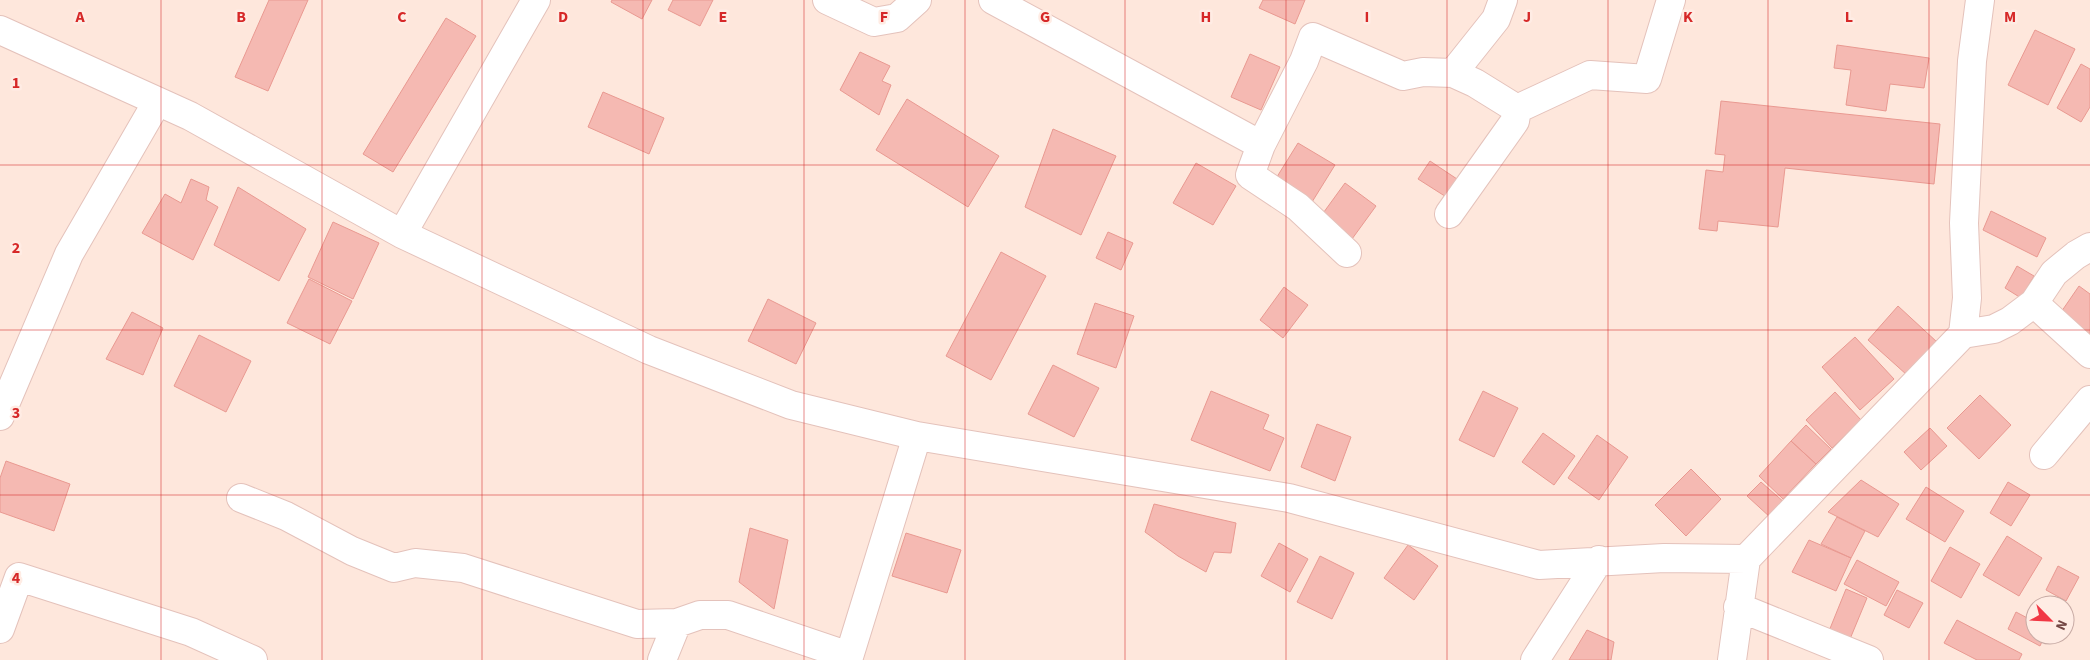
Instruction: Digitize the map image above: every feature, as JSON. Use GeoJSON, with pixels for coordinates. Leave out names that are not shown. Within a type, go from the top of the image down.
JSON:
{"type":"FeatureCollection","features":[{"type":"Feature","properties":{"kind":"street"},"geometry":{"type":"LineString","coordinates":[[402,234],[536,0]]}},
{"type":"Feature","properties":{"kind":"street"},"geometry":{"type":"LineString","coordinates":[[828,0],[874,22],[897,18],[917,0]]}},
{"type":"Feature","properties":{"kind":"street"},"geometry":{"type":"LineString","coordinates":[[993,0],[1261,145]]}},
{"type":"Feature","properties":{"kind":"street"},"geometry":{"type":"LineString","coordinates":[[1453,73],[1496,19],[1503,0]]}},
{"type":"Feature","properties":{"kind":"street"},"geometry":{"type":"LineString","coordinates":[[1517,109],[1590,75],[1647,79],[1671,0]]}},
{"type":"Feature","properties":{"kind":"street"},"geometry":{"type":"LineString","coordinates":[[1963,334],[1967,298],[1964,223],[1972,61],[1980,0]]}},
{"type":"Feature","properties":{"kind":"street"},"geometry":{"type":"LineString","coordinates":[[0,30],[190,116],[402,234],[658,354],[791,405],[917,436],[1289,498],[1539,565],[1598,560],[1746,559]]}},
{"type":"Feature","properties":{"kind":"street"},"geometry":{"type":"LineString","coordinates":[[1347,253],[1298,207],[1250,175],[1261,145],[1304,61],[1313,38],[1403,76],[1423,72],[1453,73],[1474,83],[1517,109]]}},
{"type":"Feature","properties":{"kind":"street"},"geometry":{"type":"LineString","coordinates":[[0,416],[69,254],[157,102]]}},
{"type":"Feature","properties":{"kind":"street"},"geometry":{"type":"LineString","coordinates":[[1449,214],[1515,121],[1517,109]]}},
{"type":"Feature","properties":{"kind":"street"},"geometry":{"type":"LineString","coordinates":[[1732,660],[1746,559],[1963,334],[1994,329],[2010,322],[2034,303],[2054,273],[2076,254],[2090,247]]}},
{"type":"Feature","properties":{"kind":"street"},"geometry":{"type":"LineString","coordinates":[[2034,303],[2090,354]]}},
{"type":"Feature","properties":{"kind":"street"},"geometry":{"type":"LineString","coordinates":[[2044,455],[2090,400]]}},
{"type":"Feature","properties":{"kind":"street"},"geometry":{"type":"LineString","coordinates":[[241,498],[286,516],[352,551],[394,568],[415,563],[463,568],[636,624],[677,623],[700,615],[728,615],[848,658],[917,436]]}},
{"type":"Feature","properties":{"kind":"street"},"geometry":{"type":"LineString","coordinates":[[1535,660],[1598,560]]}},
{"type":"Feature","properties":{"kind":"street"},"geometry":{"type":"LineString","coordinates":[[0,629],[9,574],[191,632],[253,660]]}},
{"type":"Feature","properties":{"kind":"street"},"geometry":{"type":"LineString","coordinates":[[1738,607],[1869,660]]}},
{"type":"Feature","properties":{"kind":"street"},"geometry":{"type":"LineString","coordinates":[[662,660],[677,623]]}},
{"type":"Feature","properties":{"kind":"building"},"geometry":{"type":"Polygon","coordinates":[[[269,0],[308,0],[268,91],[235,77],[269,0]]]}},
{"type":"Feature","properties":{"kind":"building"},"geometry":{"type":"Polygon","coordinates":[[[612,0],[652,0],[642,19],[611,2],[612,0]]]}},
{"type":"Feature","properties":{"kind":"building"},"geometry":{"type":"Polygon","coordinates":[[[673,0],[713,0],[700,26],[668,10],[673,0]]]}},
{"type":"Feature","properties":{"kind":"building"},"geometry":{"type":"Polygon","coordinates":[[[1263,0],[1305,0],[1295,24],[1259,8],[1263,0]]]}},
{"type":"Feature","properties":{"kind":"building"},"geometry":{"type":"Polygon","coordinates":[[[446,18],[476,36],[393,172],[363,154],[446,18]]]}},
{"type":"Feature","properties":{"kind":"building"},"geometry":{"type":"Polygon","coordinates":[[[2035,30],[2075,49],[2048,105],[2008,85],[2035,30]]]}},
{"type":"Feature","properties":{"kind":"building"},"geometry":{"type":"Polygon","coordinates":[[[1837,45],[1929,58],[1924,88],[1890,84],[1886,111],[1846,105],[1851,70],[1834,68],[1837,45]]]}},
{"type":"Feature","properties":{"kind":"building"},"geometry":{"type":"Polygon","coordinates":[[[860,52],[890,66],[882,81],[891,85],[879,115],[840,90],[860,52]]]}},
{"type":"Feature","properties":{"kind":"building"},"geometry":{"type":"Polygon","coordinates":[[[1250,54],[1280,67],[1261,110],[1231,97],[1250,54]]]}},
{"type":"Feature","properties":{"kind":"building"},"geometry":{"type":"Polygon","coordinates":[[[2081,64],[2090,69],[2090,107],[2081,122],[2057,108],[2081,64]]]}},
{"type":"Feature","properties":{"kind":"building"},"geometry":{"type":"Polygon","coordinates":[[[603,92],[664,118],[649,154],[588,127],[603,92]]]}},
{"type":"Feature","properties":{"kind":"building"},"geometry":{"type":"Polygon","coordinates":[[[907,99],[999,156],[968,207],[876,150],[907,99]]]}},
{"type":"Feature","properties":{"kind":"building"},"geometry":{"type":"Polygon","coordinates":[[[1721,101],[1940,124],[1934,184],[1785,168],[1778,227],[1718,221],[1717,231],[1699,229],[1706,170],[1723,172],[1725,155],[1715,154],[1721,101]]]}},
{"type":"Feature","properties":{"kind":"building"},"geometry":{"type":"Polygon","coordinates":[[[1053,129],[1116,156],[1081,235],[1025,207],[1053,129]]]}},
{"type":"Feature","properties":{"kind":"building"},"geometry":{"type":"Polygon","coordinates":[[[1298,143],[1335,165],[1312,202],[1275,180],[1298,143]]]}},
{"type":"Feature","properties":{"kind":"building"},"geometry":{"type":"Polygon","coordinates":[[[1430,161],[1463,183],[1451,200],[1418,179],[1430,161]]]}},
{"type":"Feature","properties":{"kind":"building"},"geometry":{"type":"Polygon","coordinates":[[[1196,163],[1236,186],[1213,225],[1173,203],[1196,163]]]}},
{"type":"Feature","properties":{"kind":"building"},"geometry":{"type":"Polygon","coordinates":[[[191,179],[209,187],[206,200],[218,207],[193,260],[142,233],[165,194],[181,203],[191,179]]]}},
{"type":"Feature","properties":{"kind":"building"},"geometry":{"type":"Polygon","coordinates":[[[1345,183],[1376,206],[1352,239],[1321,216],[1345,183]]]}},
{"type":"Feature","properties":{"kind":"building"},"geometry":{"type":"Polygon","coordinates":[[[238,187],[306,229],[279,281],[214,245],[238,187]]]}},
{"type":"Feature","properties":{"kind":"building"},"geometry":{"type":"Polygon","coordinates":[[[1991,211],[2046,238],[2037,257],[1983,230],[1991,211]]]}},
{"type":"Feature","properties":{"kind":"building"},"geometry":{"type":"Polygon","coordinates":[[[333,222],[379,243],[353,299],[308,277],[333,222]]]}},
{"type":"Feature","properties":{"kind":"building"},"geometry":{"type":"Polygon","coordinates":[[[1108,232],[1133,243],[1121,270],[1096,258],[1108,232]]]}},
{"type":"Feature","properties":{"kind":"building"},"geometry":{"type":"Polygon","coordinates":[[[1001,252],[1046,276],[991,380],[946,356],[1001,252]]]}},
{"type":"Feature","properties":{"kind":"building"},"geometry":{"type":"Polygon","coordinates":[[[2017,266],[2034,276],[2021,298],[2005,288],[2017,266]]]}},
{"type":"Feature","properties":{"kind":"building"},"geometry":{"type":"Polygon","coordinates":[[[309,279],[352,301],[330,344],[287,323],[309,279]]]}},
{"type":"Feature","properties":{"kind":"building"},"geometry":{"type":"Polygon","coordinates":[[[2079,286],[2090,294],[2090,339],[2057,318],[2079,286]]]}},
{"type":"Feature","properties":{"kind":"building"},"geometry":{"type":"Polygon","coordinates":[[[1284,287],[1308,305],[1283,338],[1260,320],[1284,287]]]}},
{"type":"Feature","properties":{"kind":"building"},"geometry":{"type":"Polygon","coordinates":[[[768,299],[816,323],[796,364],[748,341],[768,299]]]}},
{"type":"Feature","properties":{"kind":"building"},"geometry":{"type":"Polygon","coordinates":[[[1095,303],[1134,316],[1116,368],[1077,354],[1095,303]]]}},
{"type":"Feature","properties":{"kind":"building"},"geometry":{"type":"Polygon","coordinates":[[[1898,306],[1937,342],[1907,375],[1868,340],[1898,306]]]}},
{"type":"Feature","properties":{"kind":"building"},"geometry":{"type":"Polygon","coordinates":[[[132,312],[163,328],[143,375],[106,359],[132,312]]]}},
{"type":"Feature","properties":{"kind":"building"},"geometry":{"type":"Polygon","coordinates":[[[199,335],[251,361],[226,412],[174,386],[199,335]]]}},
{"type":"Feature","properties":{"kind":"building"},"geometry":{"type":"Polygon","coordinates":[[[1855,337],[1894,379],[1860,410],[1822,367],[1855,337]]]}},
{"type":"Feature","properties":{"kind":"building"},"geometry":{"type":"Polygon","coordinates":[[[1053,365],[1099,388],[1074,437],[1028,414],[1053,365]]]}},
{"type":"Feature","properties":{"kind":"building"},"geometry":{"type":"Polygon","coordinates":[[[1211,391],[1269,415],[1263,429],[1284,438],[1270,471],[1191,440],[1211,391]]]}},
{"type":"Feature","properties":{"kind":"building"},"geometry":{"type":"Polygon","coordinates":[[[1483,391],[1518,408],[1494,457],[1459,440],[1483,391]]]}},
{"type":"Feature","properties":{"kind":"building"},"geometry":{"type":"Polygon","coordinates":[[[1835,392],[1861,420],[1832,448],[1806,420],[1835,392]]]}},
{"type":"Feature","properties":{"kind":"building"},"geometry":{"type":"Polygon","coordinates":[[[1980,395],[2011,425],[1979,459],[1947,428],[1980,395]]]}},
{"type":"Feature","properties":{"kind":"building"},"geometry":{"type":"Polygon","coordinates":[[[1317,424],[1351,437],[1335,481],[1301,467],[1317,424]]]}},
{"type":"Feature","properties":{"kind":"building"},"geometry":{"type":"Polygon","coordinates":[[[1806,425],[1831,449],[1816,464],[1791,441],[1806,425]]]}},
{"type":"Feature","properties":{"kind":"building"},"geometry":{"type":"Polygon","coordinates":[[[1930,428],[1947,446],[1921,470],[1904,452],[1930,428]]]}},
{"type":"Feature","properties":{"kind":"building"},"geometry":{"type":"Polygon","coordinates":[[[1543,433],[1575,456],[1554,485],[1522,462],[1543,433]]]}},
{"type":"Feature","properties":{"kind":"building"},"geometry":{"type":"Polygon","coordinates":[[[1597,435],[1628,457],[1599,500],[1568,478],[1597,435]]]}},
{"type":"Feature","properties":{"kind":"building"},"geometry":{"type":"Polygon","coordinates":[[[1791,441],[1816,464],[1783,499],[1759,476],[1791,441]]]}},
{"type":"Feature","properties":{"kind":"building"},"geometry":{"type":"Polygon","coordinates":[[[6,461],[70,484],[54,531],[0,512],[0,478],[6,461]]]}},
{"type":"Feature","properties":{"kind":"building"},"geometry":{"type":"Polygon","coordinates":[[[1691,469],[1721,499],[1686,536],[1655,505],[1691,469]]]}},
{"type":"Feature","properties":{"kind":"building"},"geometry":{"type":"Polygon","coordinates":[[[1861,480],[1899,504],[1878,537],[1828,512],[1861,480]]]}},
{"type":"Feature","properties":{"kind":"building"},"geometry":{"type":"Polygon","coordinates":[[[1761,482],[1785,503],[1771,518],[1747,496],[1761,482]]]}},
{"type":"Feature","properties":{"kind":"building"},"geometry":{"type":"Polygon","coordinates":[[[2008,482],[2030,495],[2011,526],[1990,513],[2008,482]]]}},
{"type":"Feature","properties":{"kind":"building"},"geometry":{"type":"Polygon","coordinates":[[[1926,487],[1964,511],[1945,542],[1906,519],[1926,487]]]}},
{"type":"Feature","properties":{"kind":"building"},"geometry":{"type":"Polygon","coordinates":[[[1154,504],[1236,523],[1231,553],[1214,552],[1206,572],[1178,556],[1145,532],[1154,504]]]}},
{"type":"Feature","properties":{"kind":"building"},"geometry":{"type":"Polygon","coordinates":[[[1837,517],[1865,531],[1851,558],[1821,544],[1837,517]]]}},
{"type":"Feature","properties":{"kind":"building"},"geometry":{"type":"Polygon","coordinates":[[[750,528],[788,540],[774,609],[739,582],[750,528]]]}},
{"type":"Feature","properties":{"kind":"building"},"geometry":{"type":"Polygon","coordinates":[[[906,533],[961,550],[947,593],[892,576],[906,533]]]}},
{"type":"Feature","properties":{"kind":"building"},"geometry":{"type":"Polygon","coordinates":[[[2007,536],[2042,558],[2019,596],[1983,575],[2007,536]]]}},
{"type":"Feature","properties":{"kind":"building"},"geometry":{"type":"Polygon","coordinates":[[[1809,540],[1851,558],[1836,591],[1792,572],[1809,540]]]}},
{"type":"Feature","properties":{"kind":"building"},"geometry":{"type":"Polygon","coordinates":[[[1279,543],[1308,559],[1290,592],[1261,576],[1279,543]]]}},
{"type":"Feature","properties":{"kind":"building"},"geometry":{"type":"Polygon","coordinates":[[[1408,545],[1438,566],[1414,600],[1384,578],[1408,545]]]}},
{"type":"Feature","properties":{"kind":"building"},"geometry":{"type":"Polygon","coordinates":[[[1950,547],[1980,564],[1961,598],[1931,581],[1950,547]]]}},
{"type":"Feature","properties":{"kind":"building"},"geometry":{"type":"Polygon","coordinates":[[[1320,556],[1354,573],[1332,619],[1297,602],[1320,556]]]}},
{"type":"Feature","properties":{"kind":"building"},"geometry":{"type":"Polygon","coordinates":[[[1857,560],[1899,582],[1886,606],[1844,584],[1857,560]]]}},
{"type":"Feature","properties":{"kind":"building"},"geometry":{"type":"Polygon","coordinates":[[[2058,566],[2079,577],[2069,595],[2055,595],[2046,590],[2058,566]]]}},
{"type":"Feature","properties":{"kind":"building"},"geometry":{"type":"Polygon","coordinates":[[[1846,589],[1867,598],[1850,639],[1829,631],[1846,589]]]}},
{"type":"Feature","properties":{"kind":"building"},"geometry":{"type":"Polygon","coordinates":[[[1897,590],[1923,603],[1909,628],[1884,615],[1897,590]]]}},
{"type":"Feature","properties":{"kind":"building"},"geometry":{"type":"Polygon","coordinates":[[[2016,612],[2025,617],[2025,638],[2008,629],[2016,612]]]}},
{"type":"Feature","properties":{"kind":"building"},"geometry":{"type":"Polygon","coordinates":[[[1957,620],[2022,654],[2019,660],[1977,660],[1944,643],[1957,620]]]}},
{"type":"Feature","properties":{"kind":"building"},"geometry":{"type":"Polygon","coordinates":[[[1587,630],[1614,642],[1611,660],[1569,660],[1587,630]]]}}]}
